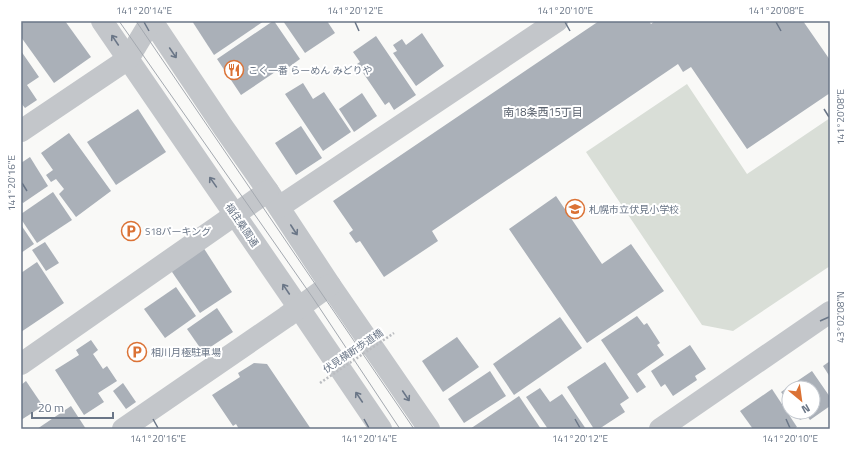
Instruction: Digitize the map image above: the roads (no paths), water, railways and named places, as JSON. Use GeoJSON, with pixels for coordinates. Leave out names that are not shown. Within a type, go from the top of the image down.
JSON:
{"type":"FeatureCollection","features":[{"type":"Feature","properties":{"kind":"street","name":"福住桑園通"},"geometry":{"type":"LineString","coordinates":[[102,21],[381,429]]}},
{"type":"Feature","properties":{"kind":"street"},"geometry":{"type":"LineString","coordinates":[[21,131],[128,59],[151,21],[223,127],[274,198],[330,285],[429,429]]}},
{"type":"Feature","properties":{"kind":"street"},"geometry":{"type":"LineString","coordinates":[[21,364],[235,214],[274,198],[558,21]]}},
{"type":"Feature","properties":{"kind":"street"},"geometry":{"type":"LineString","coordinates":[[123,429],[280,322],[330,285]]}},
{"type":"Feature","properties":{"kind":"street"},"geometry":{"type":"LineString","coordinates":[[660,429],[830,312]]}},
{"type":"Feature","properties":{"kind":"tram line"},"geometry":{"type":"LineString","coordinates":[[119,21],[313,298],[400,429]]}},
{"type":"Feature","properties":{"kind":"tram line"},"geometry":{"type":"LineString","coordinates":[[136,21],[414,429]]}},
{"type":"Feature","properties":{"kind":"place","name":"こく一番 らーめん みどりや"},"geometry":{"type":"Point","coordinates":[234,70]}},
{"type":"Feature","properties":{"kind":"place","name":"札幌市立伏見小学校"},"geometry":{"type":"Point","coordinates":[575,209]}},
{"type":"Feature","properties":{"kind":"place","name":"S18パーキング"},"geometry":{"type":"Point","coordinates":[131,231]}},
{"type":"Feature","properties":{"kind":"place","name":"相川月極駐車場"},"geometry":{"type":"Point","coordinates":[137,352]}},
{"type":"Feature","properties":{"kind":"district","name":"南18条西15丁目"},"geometry":{"type":"Point","coordinates":[543,112]}}]}
